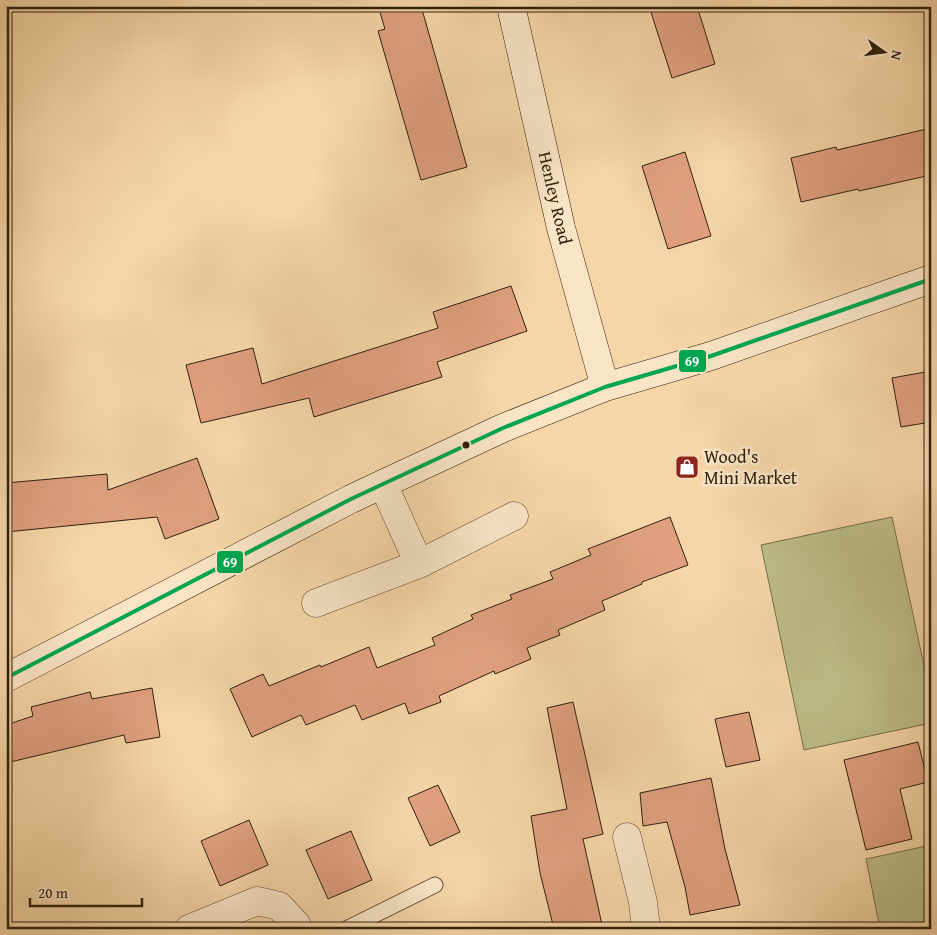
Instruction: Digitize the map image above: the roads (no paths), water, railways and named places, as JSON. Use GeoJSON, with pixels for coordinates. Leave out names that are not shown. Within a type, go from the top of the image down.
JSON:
{"type":"FeatureCollection","features":[{"type":"Feature","properties":{"kind":"main road","name":"Henley Road"},"geometry":{"type":"LineString","coordinates":[[511,6],[561,228],[605,387]]}},
{"type":"Feature","properties":{"kind":"main road"},"geometry":{"type":"LineString","coordinates":[[6,678],[383,484],[503,428],[605,387],[711,356],[931,279]]}},
{"type":"Feature","properties":{"kind":"main road"},"geometry":{"type":"LineString","coordinates":[[383,484],[419,564]]}},
{"type":"Feature","properties":{"kind":"main road"},"geometry":{"type":"LineString","coordinates":[[316,603],[419,564],[514,516]]}},
{"type":"Feature","properties":{"kind":"main road"},"geometry":{"type":"LineString","coordinates":[[627,837],[643,902],[646,929]]}},
{"type":"Feature","properties":{"kind":"main road"},"geometry":{"type":"LineString","coordinates":[[191,928],[258,901],[279,906],[296,924],[298,929]]}},
{"type":"Feature","properties":{"kind":"lane"},"geometry":{"type":"LineString","coordinates":[[346,929],[435,885]]}},
{"type":"Feature","properties":{"kind":"place","name":"Wood's Mini Market"},"geometry":{"type":"Point","coordinates":[687,467]}}]}
